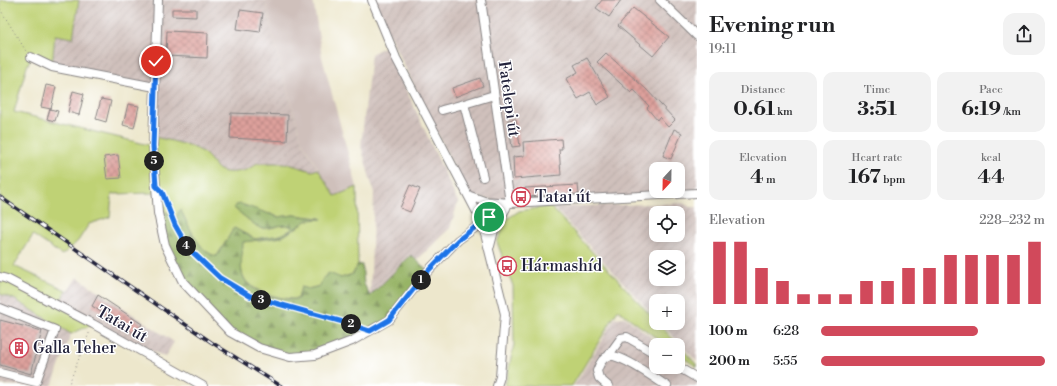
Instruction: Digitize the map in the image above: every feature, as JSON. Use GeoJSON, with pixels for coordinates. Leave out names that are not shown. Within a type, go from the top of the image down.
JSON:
{"type":"FeatureCollection","features":[{"type":"Feature","properties":{"kind":"street"},"geometry":{"type":"LineString","coordinates":[[158,0],[153,146],[158,213],[165,245],[183,282],[230,332],[259,348],[290,357],[315,355],[352,341],[389,320],[439,258],[458,240],[510,202]]}},
{"type":"Feature","properties":{"kind":"street"},"geometry":{"type":"LineString","coordinates":[[372,0],[396,58],[470,196],[482,222],[505,314],[500,377],[497,386]]}},
{"type":"Feature","properties":{"kind":"street","name":"Fatelepi út"},"geometry":{"type":"LineString","coordinates":[[481,0],[510,202]]}},
{"type":"Feature","properties":{"kind":"street"},"geometry":{"type":"LineString","coordinates":[[660,0],[697,36]]}},
{"type":"Feature","properties":{"kind":"street"},"geometry":{"type":"LineString","coordinates":[[31,57],[52,67],[155,87]]}},
{"type":"Feature","properties":{"kind":"street"},"geometry":{"type":"LineString","coordinates":[[442,110],[494,95]]}},
{"type":"Feature","properties":{"kind":"street"},"geometry":{"type":"LineString","coordinates":[[464,104],[484,177]]}},
{"type":"Feature","properties":{"kind":"street"},"geometry":{"type":"LineString","coordinates":[[470,196],[490,202],[510,202],[697,193]]}},
{"type":"Feature","properties":{"kind":"street"},"geometry":{"type":"LineString","coordinates":[[489,249],[497,221],[510,202]]}},
{"type":"Feature","properties":{"kind":"street","name":"Tatai út"},"geometry":{"type":"LineString","coordinates":[[0,277],[7,278],[94,324],[203,386]]}},
{"type":"Feature","properties":{"kind":"street"},"geometry":{"type":"LineString","coordinates":[[0,308],[55,330],[36,382],[0,373]]}},
{"type":"Feature","properties":{"kind":"street"},"geometry":{"type":"LineString","coordinates":[[608,386],[599,378],[597,371],[602,360],[608,356],[621,338],[627,337],[649,350]]}},
{"type":"Feature","properties":{"kind":"street"},"geometry":{"type":"LineString","coordinates":[[608,356],[618,356],[667,386]]}},
{"type":"Feature","properties":{"kind":"street"},"geometry":{"type":"LineString","coordinates":[[685,371],[697,378]]}},
{"type":"Feature","properties":{"kind":"path"},"geometry":{"type":"LineString","coordinates":[[0,9],[31,57]]}},
{"type":"Feature","properties":{"kind":"path"},"geometry":{"type":"LineString","coordinates":[[164,199],[175,225],[188,248],[220,278],[250,296],[370,331]]}},
{"type":"Feature","properties":{"kind":"path"},"geometry":{"type":"LineString","coordinates":[[68,386],[94,324]]}},
{"type":"Feature","properties":{"kind":"shaded area"},"geometry":{"type":"Polygon","coordinates":[[[79,0],[265,0],[279,60],[302,141],[318,169],[312,171],[285,163],[247,171],[226,173],[217,168],[200,150],[153,137],[155,87],[52,67],[55,35],[73,38],[79,0]]]}},
{"type":"Feature","properties":{"kind":"shaded area"},"geometry":{"type":"Polygon","coordinates":[[[265,0],[313,0],[322,57],[357,187],[335,197],[302,141],[279,60],[265,0]]]}},
{"type":"Feature","properties":{"kind":"shaded area"},"geometry":{"type":"Polygon","coordinates":[[[372,0],[697,0],[697,194],[685,195],[685,162],[649,162],[649,196],[510,203],[470,196],[463,185],[372,0]]]}},
{"type":"Feature","properties":{"kind":"shaded area"},"geometry":{"type":"Polygon","coordinates":[[[386,46],[458,202],[450,228],[417,260],[410,255],[370,296],[374,193],[361,146],[371,54],[386,46]]]}},
{"type":"Feature","properties":{"kind":"shaded area"},"geometry":{"type":"Polygon","coordinates":[[[683,203],[690,207],[697,207],[697,362],[685,349],[685,338],[675,338],[667,330],[685,330],[685,294],[649,294],[649,310],[553,207],[683,203]]]}},
{"type":"Feature","properties":{"kind":"shaded area"},"geometry":{"type":"Polygon","coordinates":[[[77,277],[174,342],[165,357],[93,324],[59,302],[66,290],[68,291],[77,277]]]}},
{"type":"Feature","properties":{"kind":"shaded area"},"geometry":{"type":"Polygon","coordinates":[[[0,294],[14,299],[71,334],[52,386],[0,385],[0,294]]]}},
{"type":"Feature","properties":{"kind":"shaded area"},"geometry":{"type":"Polygon","coordinates":[[[625,317],[651,337],[649,338],[649,374],[685,374],[685,363],[697,370],[697,386],[574,386],[615,318],[625,317]]]}},
{"type":"Feature","properties":{"kind":"green space"},"geometry":{"type":"Polygon","coordinates":[[[0,0],[79,0],[73,38],[55,35],[52,67],[31,57],[26,69],[14,112],[153,146],[153,137],[178,142],[201,151],[218,169],[222,171],[235,172],[245,170],[257,163],[285,163],[312,171],[318,169],[335,196],[357,187],[358,264],[353,274],[341,278],[323,278],[320,286],[308,289],[301,287],[298,299],[284,298],[267,294],[259,291],[246,282],[243,276],[241,268],[242,242],[282,237],[308,220],[320,218],[294,215],[278,217],[271,214],[235,209],[260,228],[264,229],[280,225],[288,225],[292,227],[291,230],[281,235],[255,239],[234,228],[218,256],[211,254],[200,245],[180,210],[175,221],[158,213],[156,193],[112,194],[110,217],[89,224],[78,241],[62,255],[33,235],[14,266],[66,290],[60,302],[93,324],[71,334],[14,299],[0,294],[0,0]]]}},
{"type":"Feature","properties":{"kind":"green space"},"geometry":{"type":"Polygon","coordinates":[[[241,204],[278,217],[294,215],[322,219],[308,220],[282,237],[243,242],[241,264],[243,276],[252,287],[267,295],[284,299],[298,299],[301,287],[308,289],[320,286],[323,278],[329,273],[341,278],[353,274],[358,264],[362,265],[364,284],[370,296],[411,255],[428,271],[389,320],[315,355],[290,357],[230,332],[183,282],[165,245],[158,213],[171,212],[175,220],[180,209],[200,244],[205,250],[217,256],[234,228],[255,239],[281,235],[291,230],[292,227],[288,225],[280,225],[264,229],[260,228],[234,208],[236,205],[241,204]]]}},
{"type":"Feature","properties":{"kind":"green space"},"geometry":{"type":"Polygon","coordinates":[[[550,206],[649,313],[649,330],[664,330],[672,338],[656,338],[618,310],[572,386],[505,386],[514,344],[513,286],[497,242],[507,219],[519,211],[550,206]]]}},
{"type":"Feature","properties":{"kind":"green space"},"geometry":{"type":"Polygon","coordinates":[[[685,352],[697,365],[697,367],[685,359],[685,352]]]}},
{"type":"Feature","properties":{"kind":"building"},"geometry":{"type":"Polygon","coordinates":[[[602,0],[621,0],[609,17],[596,8],[602,0]]]}},
{"type":"Feature","properties":{"kind":"building"},"geometry":{"type":"Polygon","coordinates":[[[633,8],[669,37],[653,56],[618,26],[633,8]]]}},
{"type":"Feature","properties":{"kind":"building"},"geometry":{"type":"Polygon","coordinates":[[[172,9],[196,9],[196,17],[172,16],[172,9]]]}},
{"type":"Feature","properties":{"kind":"building"},"geometry":{"type":"Polygon","coordinates":[[[240,10],[263,13],[260,32],[237,29],[240,10]]]}},
{"type":"Feature","properties":{"kind":"building"},"geometry":{"type":"Polygon","coordinates":[[[167,31],[208,33],[207,58],[166,56],[167,31]]]}},
{"type":"Feature","properties":{"kind":"building"},"geometry":{"type":"Polygon","coordinates":[[[606,53],[646,89],[675,120],[668,127],[659,117],[657,120],[647,108],[649,106],[634,90],[631,93],[597,62],[606,53]]]}},
{"type":"Feature","properties":{"kind":"building"},"geometry":{"type":"Polygon","coordinates":[[[587,58],[610,97],[597,105],[590,92],[578,99],[566,79],[578,72],[574,65],[587,58]]]}},
{"type":"Feature","properties":{"kind":"building"},"geometry":{"type":"Polygon","coordinates":[[[480,78],[483,86],[455,97],[452,88],[480,78]]]}},
{"type":"Feature","properties":{"kind":"building"},"geometry":{"type":"Polygon","coordinates":[[[46,85],[56,87],[51,109],[41,107],[46,85]]]}},
{"type":"Feature","properties":{"kind":"building"},"geometry":{"type":"Polygon","coordinates":[[[73,91],[84,94],[79,115],[68,112],[73,91]]]}},
{"type":"Feature","properties":{"kind":"building"},"geometry":{"type":"Polygon","coordinates":[[[101,99],[111,101],[106,122],[96,119],[101,99]]]}},
{"type":"Feature","properties":{"kind":"building"},"geometry":{"type":"Polygon","coordinates":[[[128,104],[139,106],[134,128],[123,125],[128,104]]]}},
{"type":"Feature","properties":{"kind":"building"},"geometry":{"type":"Polygon","coordinates":[[[50,109],[58,111],[55,121],[47,119],[50,109]]]}},
{"type":"Feature","properties":{"kind":"building"},"geometry":{"type":"Polygon","coordinates":[[[231,113],[288,115],[287,141],[230,138],[231,113]]]}},
{"type":"Feature","properties":{"kind":"building"},"geometry":{"type":"Polygon","coordinates":[[[516,119],[520,146],[512,147],[508,120],[516,119]]]}},
{"type":"Feature","properties":{"kind":"building"},"geometry":{"type":"Polygon","coordinates":[[[674,129],[682,133],[671,159],[663,156],[674,129]]]}},
{"type":"Feature","properties":{"kind":"building"},"geometry":{"type":"Polygon","coordinates":[[[561,139],[562,149],[559,149],[561,175],[514,179],[513,157],[524,156],[523,142],[561,139]]]}},
{"type":"Feature","properties":{"kind":"building"},"geometry":{"type":"Polygon","coordinates":[[[118,155],[121,178],[107,179],[104,157],[118,155]]]}},
{"type":"Feature","properties":{"kind":"building"},"geometry":{"type":"Polygon","coordinates":[[[410,185],[420,189],[410,212],[400,208],[410,185]]]}},
{"type":"Feature","properties":{"kind":"building"},"geometry":{"type":"Polygon","coordinates":[[[578,185],[579,194],[526,197],[525,188],[578,185]]]}},
{"type":"Feature","properties":{"kind":"building"},"geometry":{"type":"Polygon","coordinates":[[[98,295],[142,324],[135,334],[92,306],[98,295]]]}},
{"type":"Feature","properties":{"kind":"building","name":"Galla Teher"},"geometry":{"type":"Polygon","coordinates":[[[0,320],[42,331],[31,374],[0,365],[0,320]]]}},
{"type":"Feature","properties":{"kind":"railway"},"geometry":{"type":"LineString","coordinates":[[0,197],[211,342],[281,386]]}},
{"type":"Feature","properties":{"kind":"place","name":"Tatai út"},"geometry":{"type":"Point","coordinates":[521,197]}},
{"type":"Feature","properties":{"kind":"place","name":"Hármashíd"},"geometry":{"type":"Point","coordinates":[507,266]}},
{"type":"Feature","properties":{"kind":"place","name":"Galla Teher"},"geometry":{"type":"Point","coordinates":[19,348]}},
{"type":"Feature","properties":{"kind":"route"},"geometry":{"type":"LineString","coordinates":[[156,61],[153,146],[156,186],[162,192],[175,225],[188,248],[220,278],[250,296],[370,331],[389,320],[439,258],[458,240],[489,217]]}}]}
